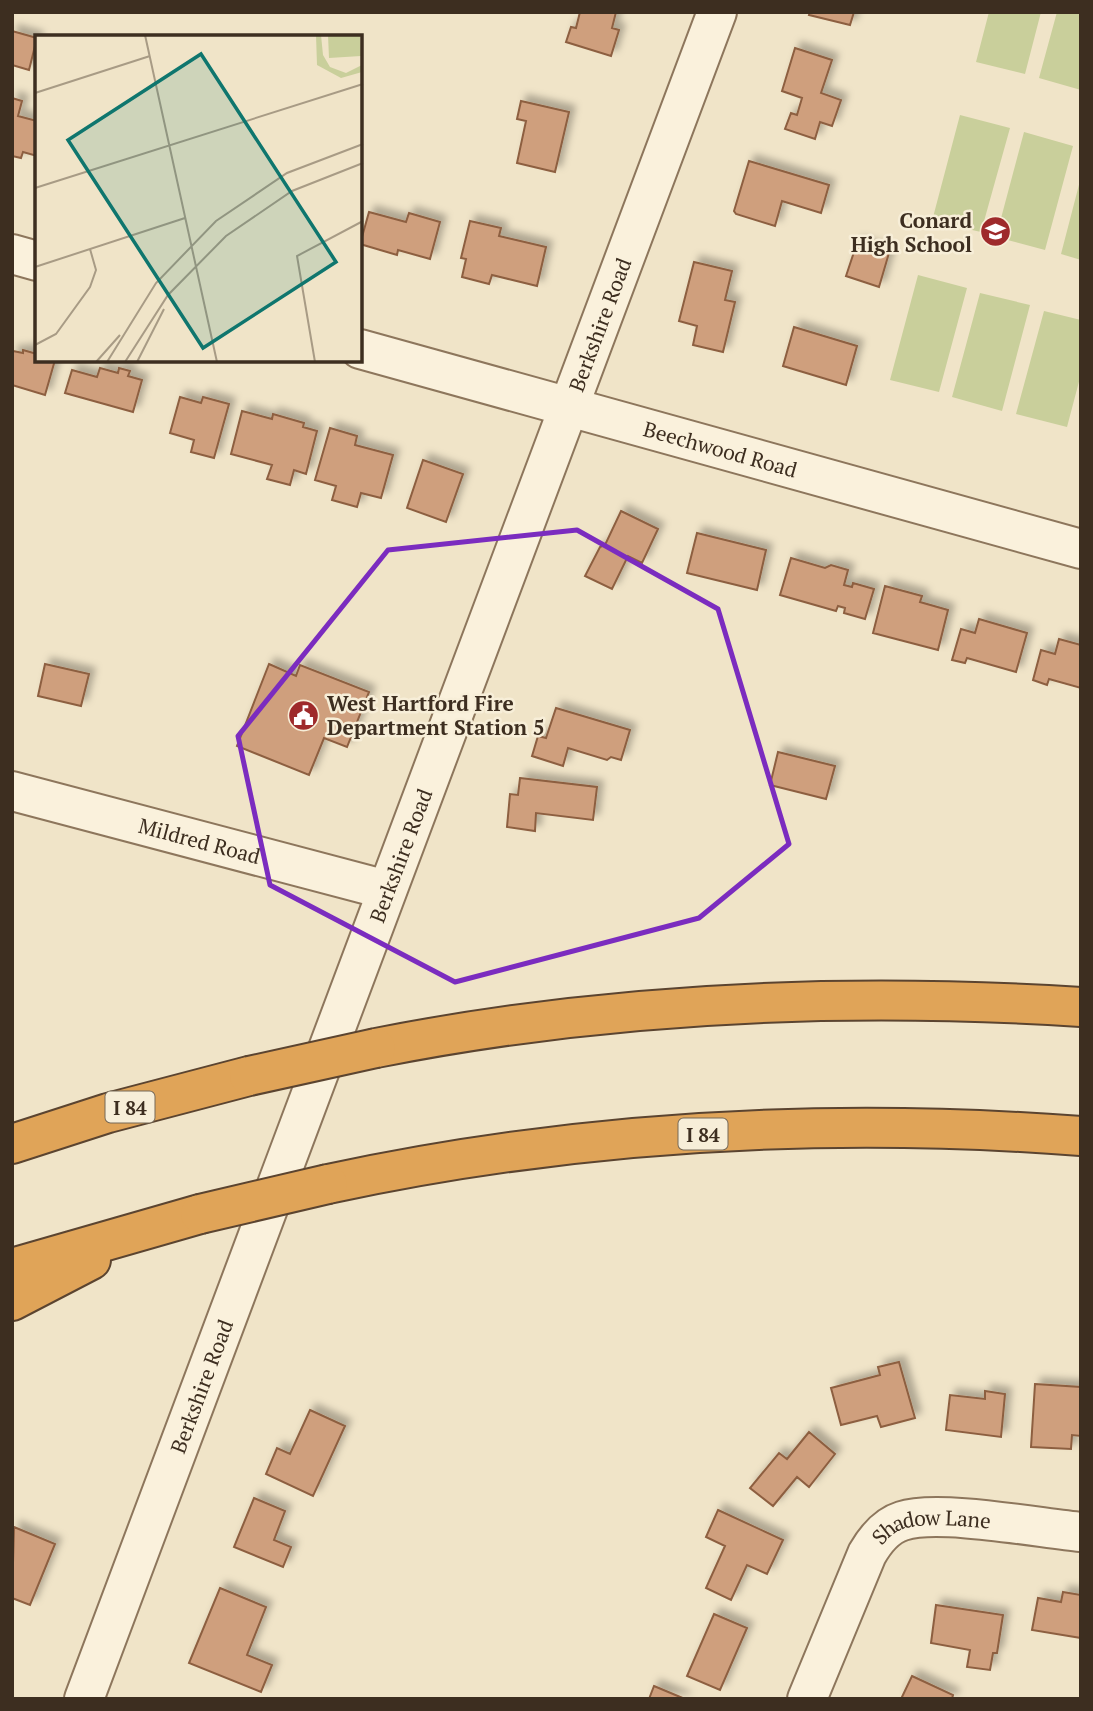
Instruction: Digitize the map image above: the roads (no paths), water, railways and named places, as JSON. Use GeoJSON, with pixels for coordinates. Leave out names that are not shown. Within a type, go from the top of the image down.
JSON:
{"type":"FeatureCollection","features":[{"type":"Feature","properties":{"kind":"highway","name":"I 84"},"geometry":{"type":"LineString","coordinates":[[12,1144],[108,1113],[248,1076],[376,1048],[507,1025],[688,1006],[890,1000],[1081,1007]]}},
{"type":"Feature","properties":{"kind":"highway","name":"I 84"},"geometry":{"type":"LineString","coordinates":[[12,1268],[200,1214],[328,1184],[485,1156],[566,1146],[777,1130],[968,1129],[1081,1136]]}},
{"type":"Feature","properties":{"kind":"highway"},"geometry":{"type":"LineString","coordinates":[[12,1301],[66,1275],[137,1230]]}},
{"type":"Feature","properties":{"kind":"street","name":"Berkshire Road"},"geometry":{"type":"LineString","coordinates":[[84,1699],[717,12]]}},
{"type":"Feature","properties":{"kind":"street"},"geometry":{"type":"LineString","coordinates":[[12,254],[35,260]]}},
{"type":"Feature","properties":{"kind":"street","name":"Beechwood Road"},"geometry":{"type":"LineString","coordinates":[[362,350],[1081,549]]}},
{"type":"Feature","properties":{"kind":"street","name":"Mildred Road"},"geometry":{"type":"LineString","coordinates":[[12,791],[387,890]]}},
{"type":"Feature","properties":{"kind":"street","name":"Shadow Lane"},"geometry":{"type":"LineString","coordinates":[[807,1699],[867,1554],[876,1540],[901,1521],[918,1518],[958,1518],[1081,1532]]}},
{"type":"Feature","properties":{"kind":"place","name":"Conard High School"},"geometry":{"type":"Point","coordinates":[995,232]}},
{"type":"Feature","properties":{"kind":"place","name":"West Hartford Fire Department Station 5"},"geometry":{"type":"Point","coordinates":[304,715]}}]}
